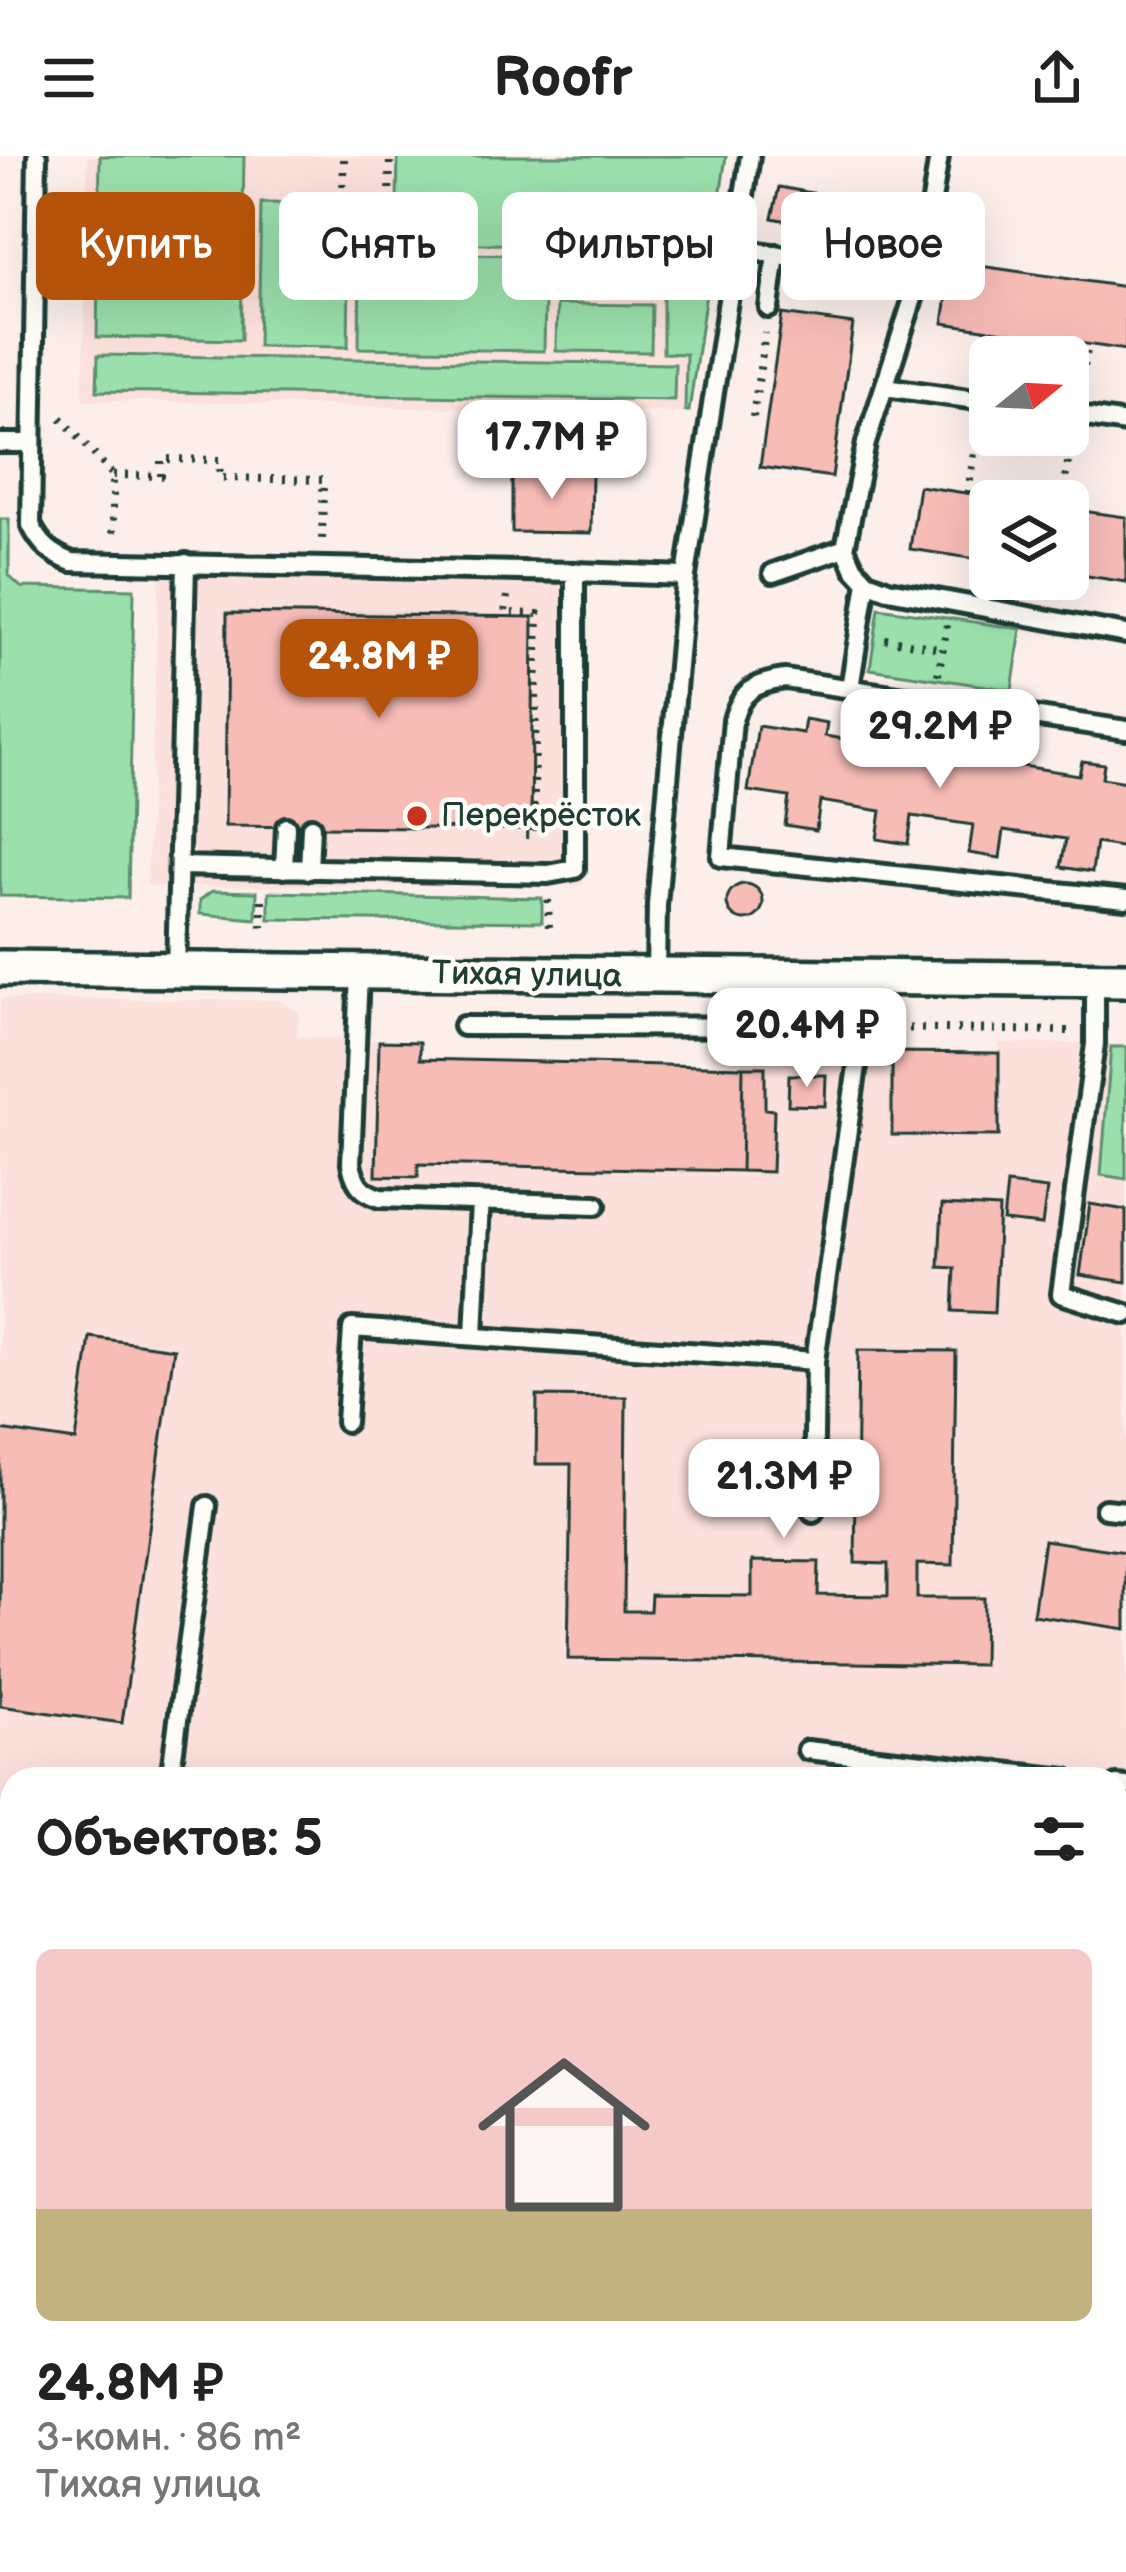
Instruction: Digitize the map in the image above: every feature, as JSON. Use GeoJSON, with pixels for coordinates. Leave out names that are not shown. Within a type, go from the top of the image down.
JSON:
{"type":"FeatureCollection","features":[{"type":"Feature","properties":{"kind":"street","name":"Тихая улица"},"geometry":{"type":"LineString","coordinates":[[0,968],[1110,980]]}},
{"type":"Feature","properties":{"kind":"lane"},"geometry":{"type":"LineString","coordinates":[[37,156],[32,525],[40,542],[54,555],[72,562],[686,576]]}},
{"type":"Feature","properties":{"kind":"lane"},"geometry":{"type":"LineString","coordinates":[[656,976],[657,905],[686,576],[750,156]]}},
{"type":"Feature","properties":{"kind":"lane"},"geometry":{"type":"LineString","coordinates":[[930,192],[934,157]]}},
{"type":"Feature","properties":{"kind":"lane"},"geometry":{"type":"LineString","coordinates":[[769,308],[768,253],[781,255]]}},
{"type":"Feature","properties":{"kind":"lane"},"geometry":{"type":"LineString","coordinates":[[913,300],[866,443],[844,548],[854,568],[868,582],[888,590],[1126,634]]}},
{"type":"Feature","properties":{"kind":"lane"},"geometry":{"type":"LineString","coordinates":[[885,387],[969,399]]}},
{"type":"Feature","properties":{"kind":"lane"},"geometry":{"type":"LineString","coordinates":[[1089,417],[1126,423]]}},
{"type":"Feature","properties":{"kind":"lane"},"geometry":{"type":"LineString","coordinates":[[0,443],[32,443]]}},
{"type":"Feature","properties":{"kind":"lane"},"geometry":{"type":"LineString","coordinates":[[772,573],[844,548]]}},
{"type":"Feature","properties":{"kind":"lane"},"geometry":{"type":"LineString","coordinates":[[176,970],[186,563]]}},
{"type":"Feature","properties":{"kind":"lane"},"geometry":{"type":"LineString","coordinates":[[179,866],[548,874],[575,869],[575,572]]}},
{"type":"Feature","properties":{"kind":"lane"},"geometry":{"type":"LineString","coordinates":[[850,688],[868,582]]}},
{"type":"Feature","properties":{"kind":"lane"},"geometry":{"type":"LineString","coordinates":[[1126,730],[785,679],[750,688],[738,701],[733,720],[722,857],[1126,899]]}},
{"type":"Feature","properties":{"kind":"lane"},"geometry":{"type":"LineString","coordinates":[[284,869],[286,827]]}},
{"type":"Feature","properties":{"kind":"lane"},"geometry":{"type":"LineString","coordinates":[[310,870],[311,827]]}},
{"type":"Feature","properties":{"kind":"lane"},"geometry":{"type":"LineString","coordinates":[[359,973],[350,1164],[365,1194],[596,1205]]}},
{"type":"Feature","properties":{"kind":"lane"},"geometry":{"type":"LineString","coordinates":[[813,1512],[815,1361],[860,1027],[860,976]]}},
{"type":"Feature","properties":{"kind":"lane"},"geometry":{"type":"LineString","coordinates":[[1110,980],[1095,1032],[1061,1294],[1126,1314]]}},
{"type":"Feature","properties":{"kind":"lane"},"geometry":{"type":"LineString","coordinates":[[463,1026],[860,1027]]}},
{"type":"Feature","properties":{"kind":"lane"},"geometry":{"type":"LineString","coordinates":[[474,1336],[480,1201]]}},
{"type":"Feature","properties":{"kind":"lane"},"geometry":{"type":"LineString","coordinates":[[346,1422],[352,1328],[815,1361]]}},
{"type":"Feature","properties":{"kind":"lane"},"geometry":{"type":"LineString","coordinates":[[172,1767],[207,1506]]}},
{"type":"Feature","properties":{"kind":"lane"},"geometry":{"type":"LineString","coordinates":[[1105,1509],[1126,1511]]}},
{"type":"Feature","properties":{"kind":"lane"},"geometry":{"type":"LineString","coordinates":[[807,1750],[959,1767]]}},
{"type":"Feature","properties":{"kind":"path"},"geometry":{"type":"LineString","coordinates":[[343,192],[344,156]]}},
{"type":"Feature","properties":{"kind":"path"},"geometry":{"type":"LineString","coordinates":[[389,192],[390,156]]}},
{"type":"Feature","properties":{"kind":"path"},"geometry":{"type":"LineString","coordinates":[[753,417],[769,308]]}},
{"type":"Feature","properties":{"kind":"path"},"geometry":{"type":"LineString","coordinates":[[33,388],[113,475],[113,562]]}},
{"type":"Feature","properties":{"kind":"path"},"geometry":{"type":"LineString","coordinates":[[113,475],[160,476],[160,459],[220,460],[220,478],[323,480],[322,543]]}},
{"type":"Feature","properties":{"kind":"path"},"geometry":{"type":"LineString","coordinates":[[484,592],[507,592],[505,614],[538,614],[533,835],[518,836]]}},
{"type":"Feature","properties":{"kind":"path"},"geometry":{"type":"LineString","coordinates":[[934,700],[951,599]]}},
{"type":"Feature","properties":{"kind":"path"},"geometry":{"type":"LineString","coordinates":[[858,635],[943,649]]}},
{"type":"Feature","properties":{"kind":"path"},"geometry":{"type":"LineString","coordinates":[[262,892],[262,927]]}},
{"type":"Feature","properties":{"kind":"path"},"geometry":{"type":"LineString","coordinates":[[548,898],[549,929]]}},
{"type":"Feature","properties":{"kind":"path"},"geometry":{"type":"LineString","coordinates":[[860,1027],[1095,1032]]}},
{"type":"Feature","properties":{"kind":"shaded area"},"geometry":{"type":"Polygon","coordinates":[[[88,156],[724,156],[719,192],[502,192],[502,300],[703,300],[687,413],[83,400],[85,300],[255,300],[255,192],[87,192],[88,156]]]}},
{"type":"Feature","properties":{"kind":"shaded area"},"geometry":{"type":"Polygon","coordinates":[[[160,557],[583,561],[583,885],[147,886],[160,557]]]}},
{"type":"Feature","properties":{"kind":"shaded area"},"geometry":{"type":"Polygon","coordinates":[[[0,999],[277,1000],[299,1012],[297,1037],[420,1042],[421,1059],[742,1067],[743,1051],[999,1053],[999,1043],[1126,1044],[1126,1767],[0,1767],[0,999]]]}},
{"type":"Feature","properties":{"kind":"green space"},"geometry":{"type":"Polygon","coordinates":[[[100,156],[244,156],[243,192],[99,192],[100,156]]]}},
{"type":"Feature","properties":{"kind":"green space"},"geometry":{"type":"Polygon","coordinates":[[[398,156],[726,156],[721,192],[502,192],[502,244],[478,244],[478,192],[397,192],[398,156]]]}},
{"type":"Feature","properties":{"kind":"green space"},"geometry":{"type":"Polygon","coordinates":[[[261,203],[279,203],[279,300],[349,300],[348,347],[258,346],[261,203]]]}},
{"type":"Feature","properties":{"kind":"green space"},"geometry":{"type":"Polygon","coordinates":[[[478,254],[502,255],[502,300],[545,300],[544,351],[359,348],[360,300],[478,300],[478,254]]]}},
{"type":"Feature","properties":{"kind":"green space"},"geometry":{"type":"Polygon","coordinates":[[[98,300],[242,300],[241,340],[97,337],[98,300]]]}},
{"type":"Feature","properties":{"kind":"green space"},"geometry":{"type":"Polygon","coordinates":[[[663,300],[705,300],[689,411],[685,411],[686,354],[663,353],[663,300]]]}},
{"type":"Feature","properties":{"kind":"green space"},"geometry":{"type":"Polygon","coordinates":[[[557,304],[652,305],[651,352],[556,351],[557,304]]]}},
{"type":"Feature","properties":{"kind":"green space"},"geometry":{"type":"Polygon","coordinates":[[[98,355],[675,364],[674,400],[97,391],[98,355]]]}},
{"type":"Feature","properties":{"kind":"green space"},"geometry":{"type":"Polygon","coordinates":[[[0,519],[9,519],[9,576],[21,587],[134,589],[128,898],[0,896],[0,519]]]}},
{"type":"Feature","properties":{"kind":"green space"},"geometry":{"type":"Polygon","coordinates":[[[879,608],[1021,629],[1012,690],[870,669],[879,608]]]}},
{"type":"Feature","properties":{"kind":"green space"},"geometry":{"type":"Polygon","coordinates":[[[212,891],[257,892],[256,919],[200,914],[200,900],[212,891]]]}},
{"type":"Feature","properties":{"kind":"green space"},"geometry":{"type":"Polygon","coordinates":[[[269,892],[542,898],[542,922],[269,919],[269,892]]]}},
{"type":"Feature","properties":{"kind":"green space"},"geometry":{"type":"Polygon","coordinates":[[[1111,1047],[1126,1047],[1126,1179],[1101,1175],[1111,1047]]]}},
{"type":"Feature","properties":{"kind":"building"},"geometry":{"type":"Polygon","coordinates":[[[779,187],[806,192],[781,192],[781,220],[772,218],[779,187]]]}},
{"type":"Feature","properties":{"kind":"building"},"geometry":{"type":"Polygon","coordinates":[[[985,267],[1126,287],[1126,350],[1089,345],[1089,336],[1031,336],[943,323],[946,300],[985,300],[985,267]]]}},
{"type":"Feature","properties":{"kind":"building"},"geometry":{"type":"Polygon","coordinates":[[[782,314],[853,324],[832,477],[760,467],[782,314]]]}},
{"type":"Feature","properties":{"kind":"building"},"geometry":{"type":"Polygon","coordinates":[[[512,471],[592,473],[591,533],[512,532],[512,471]]]}},
{"type":"Feature","properties":{"kind":"building"},"geometry":{"type":"Polygon","coordinates":[[[919,486],[969,494],[969,558],[910,549],[919,486]]]}},
{"type":"Feature","properties":{"kind":"building"},"geometry":{"type":"Polygon","coordinates":[[[1089,512],[1126,517],[1126,582],[1089,576],[1089,512]]]}},
{"type":"Feature","properties":{"kind":"building"},"geometry":{"type":"Polygon","coordinates":[[[227,613],[533,617],[531,829],[225,826],[227,613]]]}},
{"type":"Feature","properties":{"kind":"building"},"geometry":{"type":"Polygon","coordinates":[[[805,719],[827,723],[825,736],[895,747],[897,733],[919,737],[917,750],[987,761],[989,747],[1012,751],[1010,764],[1079,775],[1082,761],[1104,764],[1102,778],[1126,782],[1126,848],[1096,843],[1092,872],[1061,867],[1066,839],[1004,830],[1000,858],[969,853],[973,825],[912,816],[908,844],[877,839],[881,811],[820,801],[816,830],[785,825],[789,797],[748,791],[758,726],[803,733],[805,719]]]}},
{"type":"Feature","properties":{"kind":"building"},"geometry":{"type":"Polygon","coordinates":[[[745,884],[758,889],[763,902],[758,915],[745,920],[732,915],[727,902],[732,889],[745,884]]]}},
{"type":"Feature","properties":{"kind":"building"},"geometry":{"type":"Polygon","coordinates":[[[379,1041],[420,1042],[420,1059],[743,1067],[741,1171],[418,1164],[418,1177],[376,1176],[379,1041]]]}},
{"type":"Feature","properties":{"kind":"building"},"geometry":{"type":"Polygon","coordinates":[[[892,1052],[999,1053],[999,1136],[892,1135],[892,1052]]]}},
{"type":"Feature","properties":{"kind":"building"},"geometry":{"type":"Polygon","coordinates":[[[743,1067],[765,1067],[765,1109],[774,1110],[772,1172],[741,1171],[743,1067]]]}},
{"type":"Feature","properties":{"kind":"building"},"geometry":{"type":"Polygon","coordinates":[[[789,1075],[826,1075],[825,1106],[788,1105],[789,1075]]]}},
{"type":"Feature","properties":{"kind":"building"},"geometry":{"type":"Polygon","coordinates":[[[1007,1184],[1047,1189],[1042,1225],[1003,1221],[1007,1184]]]}},
{"type":"Feature","properties":{"kind":"building"},"geometry":{"type":"Polygon","coordinates":[[[1090,1204],[1126,1210],[1126,1282],[1080,1275],[1090,1204]]]}},
{"type":"Feature","properties":{"kind":"building"},"geometry":{"type":"Polygon","coordinates":[[[942,1205],[999,1208],[994,1313],[953,1311],[955,1268],[939,1267],[942,1205]]]}},
{"type":"Feature","properties":{"kind":"building"},"geometry":{"type":"Polygon","coordinates":[[[90,1337],[174,1349],[122,1723],[0,1706],[0,1430],[76,1441],[90,1337]]]}},
{"type":"Feature","properties":{"kind":"building"},"geometry":{"type":"Polygon","coordinates":[[[858,1350],[956,1351],[953,1565],[917,1564],[917,1598],[984,1598],[983,1665],[568,1659],[571,1464],[536,1464],[537,1396],[626,1397],[624,1611],[650,1611],[651,1595],[752,1596],[752,1561],[819,1562],[818,1595],[888,1596],[888,1564],[855,1563],[858,1350]]]}},
{"type":"Feature","properties":{"kind":"building"},"geometry":{"type":"Polygon","coordinates":[[[1044,1540],[1126,1552],[1126,1629],[1033,1615],[1044,1540]]]}},
{"type":"Feature","properties":{"kind":"place","name":"Перекрёсток"},"geometry":{"type":"Point","coordinates":[417,816]}}]}
